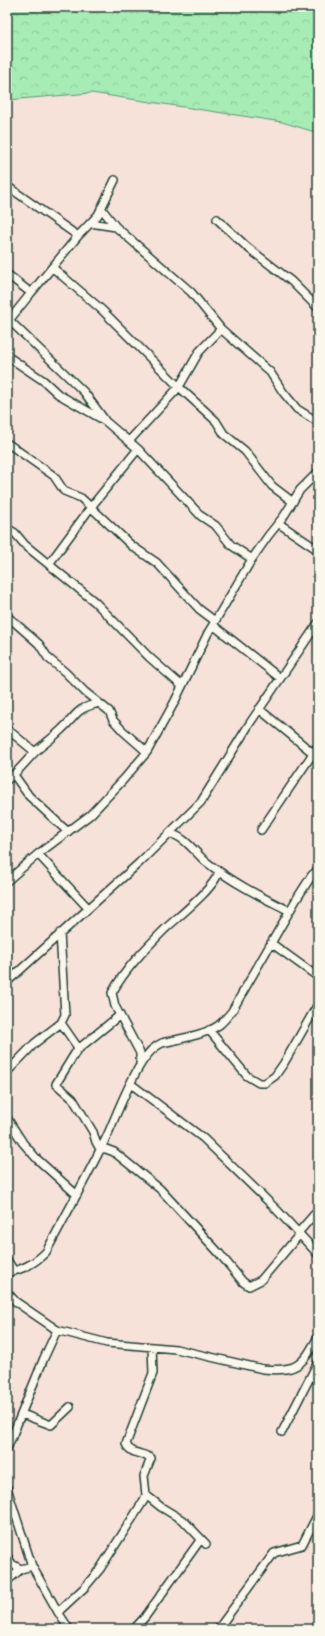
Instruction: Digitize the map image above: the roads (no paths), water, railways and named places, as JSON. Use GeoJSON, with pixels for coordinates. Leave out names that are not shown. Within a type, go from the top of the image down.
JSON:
{"type":"FeatureCollection","features":[{"type":"Feature","properties":{"kind":"street"},"geometry":{"type":"LineString","coordinates":[[105,421],[84,392],[8,322],[78,236],[98,215],[115,180]]}},
{"type":"Feature","properties":{"kind":"street"},"geometry":{"type":"LineString","coordinates":[[7,186],[78,236]]}},
{"type":"Feature","properties":{"kind":"street"},"geometry":{"type":"LineString","coordinates":[[101,208],[116,227],[191,292],[222,329],[270,372],[283,392],[297,409],[318,422]]}},
{"type":"Feature","properties":{"kind":"street"},"geometry":{"type":"LineString","coordinates":[[218,219],[247,247],[291,281],[318,308]]}},
{"type":"Feature","properties":{"kind":"street"},"geometry":{"type":"LineString","coordinates":[[90,223],[116,227]]}},
{"type":"Feature","properties":{"kind":"street"},"geometry":{"type":"LineString","coordinates":[[53,268],[102,310],[179,387],[216,421],[228,439],[245,451],[272,486],[293,502]]}},
{"type":"Feature","properties":{"kind":"street"},"geometry":{"type":"LineString","coordinates":[[7,274],[31,293]]}},
{"type":"Feature","properties":{"kind":"street"},"geometry":{"type":"LineString","coordinates":[[129,441],[179,387],[199,352],[222,329]]}},
{"type":"Feature","properties":{"kind":"street"},"geometry":{"type":"LineString","coordinates":[[7,356],[44,381],[58,394],[105,421],[138,449],[201,516],[216,526],[231,545],[252,559]]}},
{"type":"Feature","properties":{"kind":"street"},"geometry":{"type":"LineString","coordinates":[[7,443],[54,476],[64,491],[81,498],[132,546],[157,563],[199,609],[280,678]]}},
{"type":"Feature","properties":{"kind":"street"},"geometry":{"type":"LineString","coordinates":[[49,564],[91,507],[138,449]]}},
{"type":"Feature","properties":{"kind":"street"},"geometry":{"type":"LineString","coordinates":[[7,881],[38,854],[90,815],[148,752],[214,623],[252,559],[300,490],[318,472]]}},
{"type":"Feature","properties":{"kind":"street"},"geometry":{"type":"LineString","coordinates":[[278,523],[318,550]]}},
{"type":"Feature","properties":{"kind":"street"},"geometry":{"type":"LineString","coordinates":[[7,528],[15,533],[25,544],[95,602],[149,658],[182,686]]}},
{"type":"Feature","properties":{"kind":"street"},"geometry":{"type":"LineString","coordinates":[[7,617],[39,644],[48,658],[85,692],[109,711],[113,720],[122,731],[148,752]]}},
{"type":"Feature","properties":{"kind":"street"},"geometry":{"type":"LineString","coordinates":[[7,982],[174,832],[206,795],[259,709],[318,623]]}},
{"type":"Feature","properties":{"kind":"street"},"geometry":{"type":"LineString","coordinates":[[7,780],[14,775],[35,752],[63,729],[79,710],[99,703]]}},
{"type":"Feature","properties":{"kind":"street"},"geometry":{"type":"LineString","coordinates":[[259,709],[313,753]]}},
{"type":"Feature","properties":{"kind":"street"},"geometry":{"type":"LineString","coordinates":[[7,730],[35,752]]}},
{"type":"Feature","properties":{"kind":"street"},"geometry":{"type":"LineString","coordinates":[[261,830],[318,746]]}},
{"type":"Feature","properties":{"kind":"street"},"geometry":{"type":"LineString","coordinates":[[14,775],[29,796],[68,832]]}},
{"type":"Feature","properties":{"kind":"street"},"geometry":{"type":"LineString","coordinates":[[174,832],[236,884],[290,911]]}},
{"type":"Feature","properties":{"kind":"street"},"geometry":{"type":"LineString","coordinates":[[38,854],[88,908]]}},
{"type":"Feature","properties":{"kind":"street"},"geometry":{"type":"LineString","coordinates":[[7,1260],[10,1272],[30,1265],[46,1252],[100,1149],[140,1066],[143,1055],[155,1046],[208,1030],[219,1025],[232,1011],[290,911],[312,875],[318,870]]}},
{"type":"Feature","properties":{"kind":"street"},"geometry":{"type":"LineString","coordinates":[[143,1055],[112,998],[114,989],[132,965],[158,937],[213,884],[219,871]]}},
{"type":"Feature","properties":{"kind":"street"},"geometry":{"type":"LineString","coordinates":[[7,1072],[35,1043],[61,1023],[65,1015],[60,933]]}},
{"type":"Feature","properties":{"kind":"street"},"geometry":{"type":"LineString","coordinates":[[271,943],[318,977]]}},
{"type":"Feature","properties":{"kind":"street"},"geometry":{"type":"LineString","coordinates":[[208,1030],[246,1076],[259,1083],[265,1083],[275,1076],[284,1063],[318,1004]]}},
{"type":"Feature","properties":{"kind":"street"},"geometry":{"type":"LineString","coordinates":[[100,1149],[93,1132],[73,1099],[56,1084],[70,1060],[79,1049],[120,1015]]}},
{"type":"Feature","properties":{"kind":"street"},"geometry":{"type":"LineString","coordinates":[[61,1023],[79,1049]]}},
{"type":"Feature","properties":{"kind":"street"},"geometry":{"type":"LineString","coordinates":[[131,1084],[203,1138],[276,1209],[318,1254]]}},
{"type":"Feature","properties":{"kind":"street"},"geometry":{"type":"LineString","coordinates":[[7,1118],[23,1143],[37,1159],[77,1195]]}},
{"type":"Feature","properties":{"kind":"street"},"geometry":{"type":"LineString","coordinates":[[100,1149],[106,1149],[114,1152],[160,1189],[219,1253],[243,1282],[249,1286],[261,1280],[318,1210]]}},
{"type":"Feature","properties":{"kind":"street"},"geometry":{"type":"LineString","coordinates":[[7,1292],[16,1302],[57,1330],[107,1343],[176,1349],[263,1369],[276,1370],[290,1368],[302,1362],[307,1357],[318,1337]]}},
{"type":"Feature","properties":{"kind":"street"},"geometry":{"type":"LineString","coordinates":[[7,1449],[57,1330]]}},
{"type":"Feature","properties":{"kind":"street"},"geometry":{"type":"LineString","coordinates":[[58,1612],[100,1569],[134,1517],[146,1494],[144,1476],[151,1458],[131,1451],[126,1444],[153,1373],[152,1347]]}},
{"type":"Feature","properties":{"kind":"street"},"geometry":{"type":"LineString","coordinates":[[302,1362],[318,1362]]}},
{"type":"Feature","properties":{"kind":"street"},"geometry":{"type":"LineString","coordinates":[[302,1362],[311,1374]]}},
{"type":"Feature","properties":{"kind":"street"},"geometry":{"type":"LineString","coordinates":[[282,1432],[318,1362]]}},
{"type":"Feature","properties":{"kind":"street"},"geometry":{"type":"LineString","coordinates":[[22,1414],[51,1425],[70,1407]]}},
{"type":"Feature","properties":{"kind":"street"},"geometry":{"type":"LineString","coordinates":[[7,1488],[32,1566],[69,1629]]}},
{"type":"Feature","properties":{"kind":"street"},"geometry":{"type":"LineString","coordinates":[[134,1629],[203,1542],[184,1521],[161,1507],[146,1494]]}},
{"type":"Feature","properties":{"kind":"street"},"geometry":{"type":"LineString","coordinates":[[218,1629],[274,1553],[302,1545],[318,1514]]}},
{"type":"Feature","properties":{"kind":"street"},"geometry":{"type":"LineString","coordinates":[[7,1556],[12,1564],[21,1569]]}},
{"type":"Feature","properties":{"kind":"street"},"geometry":{"type":"LineString","coordinates":[[7,1581],[21,1569],[32,1566]]}}]}
